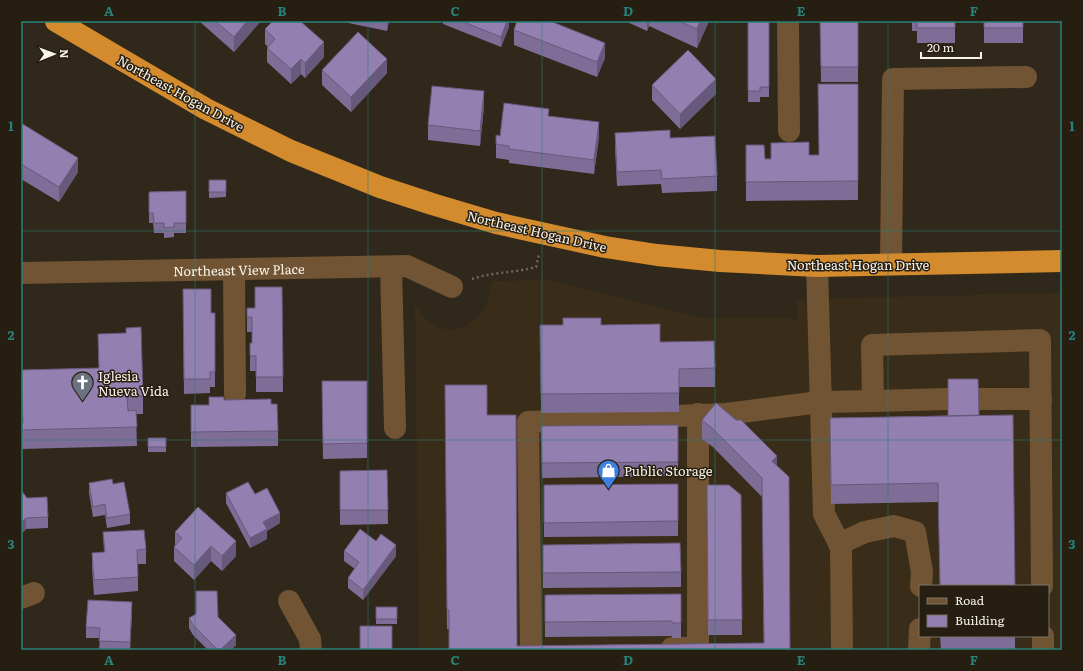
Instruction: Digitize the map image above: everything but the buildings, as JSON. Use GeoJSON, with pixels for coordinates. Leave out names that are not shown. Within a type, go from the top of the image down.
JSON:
{"type":"FeatureCollection","features":[{"type":"Feature","properties":{"kind":"highway","name":"Northeast Hogan Drive"},"geometry":{"type":"LineString","coordinates":[[56,21],[206,110],[332,168],[402,194],[496,223],[545,235],[605,247],[657,255],[720,261],[817,266],[1062,260]]}},
{"type":"Feature","properties":{"kind":"street"},"geometry":{"type":"LineString","coordinates":[[788,21],[789,132]]}},
{"type":"Feature","properties":{"kind":"street"},"geometry":{"type":"LineString","coordinates":[[891,264],[893,79],[1026,77]]}},
{"type":"Feature","properties":{"kind":"street","name":"Northeast View Place"},"geometry":{"type":"LineString","coordinates":[[21,273],[407,266],[452,287]]}},
{"type":"Feature","properties":{"kind":"street"},"geometry":{"type":"LineString","coordinates":[[817,266],[824,514],[841,547],[842,650]]}},
{"type":"Feature","properties":{"kind":"street"},"geometry":{"type":"LineString","coordinates":[[392,267],[395,428]]}},
{"type":"Feature","properties":{"kind":"street"},"geometry":{"type":"LineString","coordinates":[[234,270],[235,394]]}},
{"type":"Feature","properties":{"kind":"street"},"geometry":{"type":"LineString","coordinates":[[873,401],[872,345],[1040,340],[1042,585]]}},
{"type":"Feature","properties":{"kind":"street"},"geometry":{"type":"LineString","coordinates":[[531,650],[528,422],[726,414],[820,402],[948,399]]}},
{"type":"Feature","properties":{"kind":"street"},"geometry":{"type":"LineString","coordinates":[[978,399],[1041,399]]}},
{"type":"Feature","properties":{"kind":"street"},"geometry":{"type":"LineString","coordinates":[[650,648],[698,648],[698,414]]}},
{"type":"Feature","properties":{"kind":"street"},"geometry":{"type":"LineString","coordinates":[[839,544],[865,532],[894,526],[915,532],[922,572],[921,585]]}},
{"type":"Feature","properties":{"kind":"street"},"geometry":{"type":"LineString","coordinates":[[289,601],[310,639],[311,650]]}},
{"type":"Feature","properties":{"kind":"street"},"geometry":{"type":"LineString","coordinates":[[919,650],[920,637]]}},
{"type":"Feature","properties":{"kind":"street"},"geometry":{"type":"LineString","coordinates":[[1043,637],[1043,650]]}},
{"type":"Feature","properties":{"kind":"street"},"geometry":{"type":"LineString","coordinates":[[539,650],[547,650]]}},
{"type":"Feature","properties":{"kind":"path"},"geometry":{"type":"LineString","coordinates":[[452,287],[482,276],[520,272],[536,268],[545,235]]}},
{"type":"Feature","properties":{"kind":"shaded area","name":"Public Storage"},"geometry":{"type":"Polygon","coordinates":[[[549,280],[704,318],[797,319],[797,299],[1062,293],[1062,650],[419,650],[415,304],[426,320],[439,328],[454,330],[468,325],[479,317],[488,302],[492,281],[549,280]]]}},
{"type":"Feature","properties":{"kind":"place","name":"Iglesia Nueva Vida"},"geometry":{"type":"Point","coordinates":[82,402]}},
{"type":"Feature","properties":{"kind":"place","name":"Public Storage"},"geometry":{"type":"Point","coordinates":[608,490]}}]}
